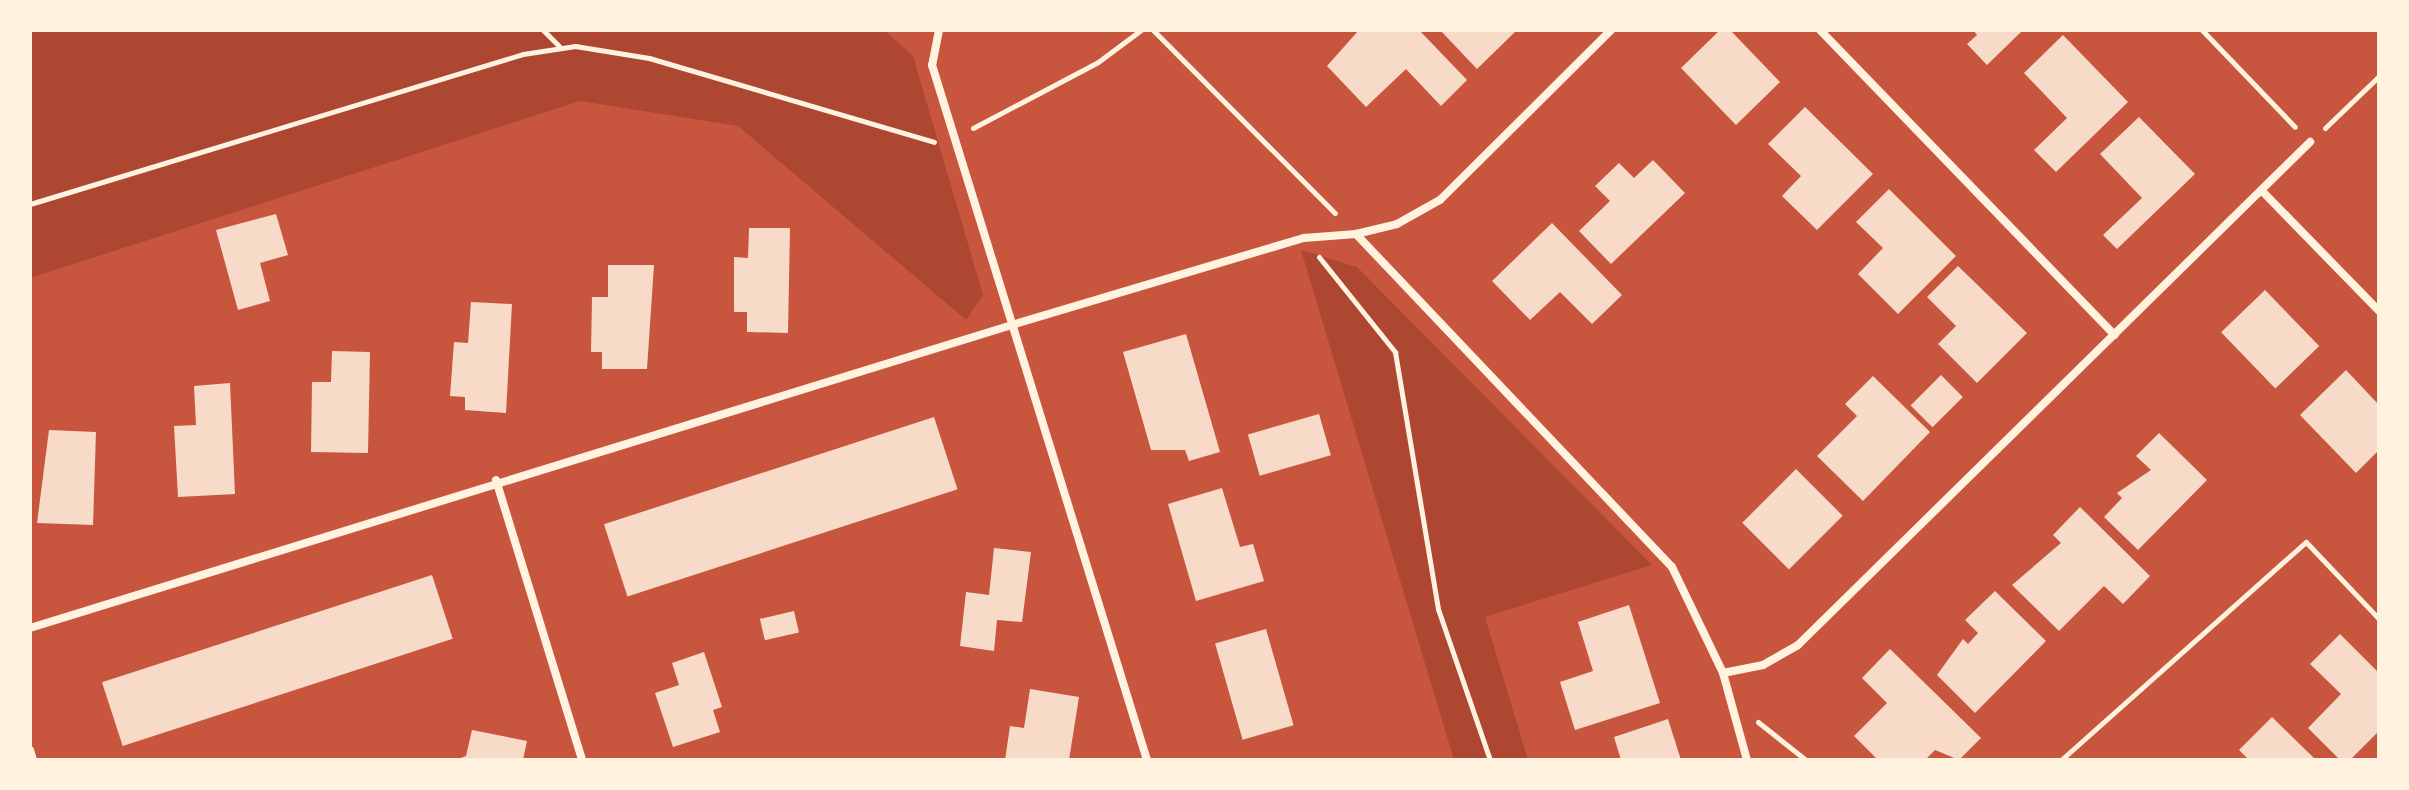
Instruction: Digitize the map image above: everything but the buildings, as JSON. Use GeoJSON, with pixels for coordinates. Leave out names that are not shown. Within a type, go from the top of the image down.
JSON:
{"type":"FeatureCollection","features":[{"type":"Feature","properties":{"kind":"street"},"geometry":{"type":"LineString","coordinates":[[939,30],[932,65],[957,136],[1147,760]]}},
{"type":"Feature","properties":{"kind":"street"},"geometry":{"type":"LineString","coordinates":[[30,628],[496,480],[1304,238],[1356,234],[1397,224],[1440,200],[1611,30]]}},
{"type":"Feature","properties":{"kind":"street"},"geometry":{"type":"LineString","coordinates":[[1820,30],[2115,335]]}},
{"type":"Feature","properties":{"kind":"street"},"geometry":{"type":"LineString","coordinates":[[1723,673],[1763,665],[1798,645],[2310,142]]}},
{"type":"Feature","properties":{"kind":"street"},"geometry":{"type":"LineString","coordinates":[[2262,191],[2379,311]]}},
{"type":"Feature","properties":{"kind":"street"},"geometry":{"type":"LineString","coordinates":[[1356,234],[1672,567],[1723,673],[1747,760]]}},
{"type":"Feature","properties":{"kind":"street"},"geometry":{"type":"LineString","coordinates":[[496,480],[582,760]]}},
{"type":"Feature","properties":{"kind":"street"},"geometry":{"type":"LineString","coordinates":[[30,750],[33,760]]}},
{"type":"Feature","properties":{"kind":"path"},"geometry":{"type":"LineString","coordinates":[[543,30],[560,47]]}},
{"type":"Feature","properties":{"kind":"path"},"geometry":{"type":"LineString","coordinates":[[30,204],[560,47],[649,58],[932,142],[957,136],[1098,62],[1141,30]]}},
{"type":"Feature","properties":{"kind":"path"},"geometry":{"type":"LineString","coordinates":[[1153,30],[1356,234]]}},
{"type":"Feature","properties":{"kind":"path"},"geometry":{"type":"LineString","coordinates":[[2202,30],[2310,142],[2379,76]]}},
{"type":"Feature","properties":{"kind":"path"},"geometry":{"type":"LineString","coordinates":[[1304,238],[1395,352],[1438,609],[1490,760]]}},
{"type":"Feature","properties":{"kind":"path"},"geometry":{"type":"LineString","coordinates":[[2061,760],[2306,542],[2379,619]]}},
{"type":"Feature","properties":{"kind":"path"},"geometry":{"type":"LineString","coordinates":[[1732,708],[1780,734],[1806,760]]}},
{"type":"Feature","properties":{"kind":"shaded area"},"geometry":{"type":"Polygon","coordinates":[[[30,30],[884,30],[913,56],[983,295],[966,320],[738,126],[580,101],[30,278],[30,30]]]}},
{"type":"Feature","properties":{"kind":"shaded area"},"geometry":{"type":"Polygon","coordinates":[[[1301,250],[1357,267],[1652,565],[1485,617],[1528,760],[1454,760],[1301,250]]]}}]}
